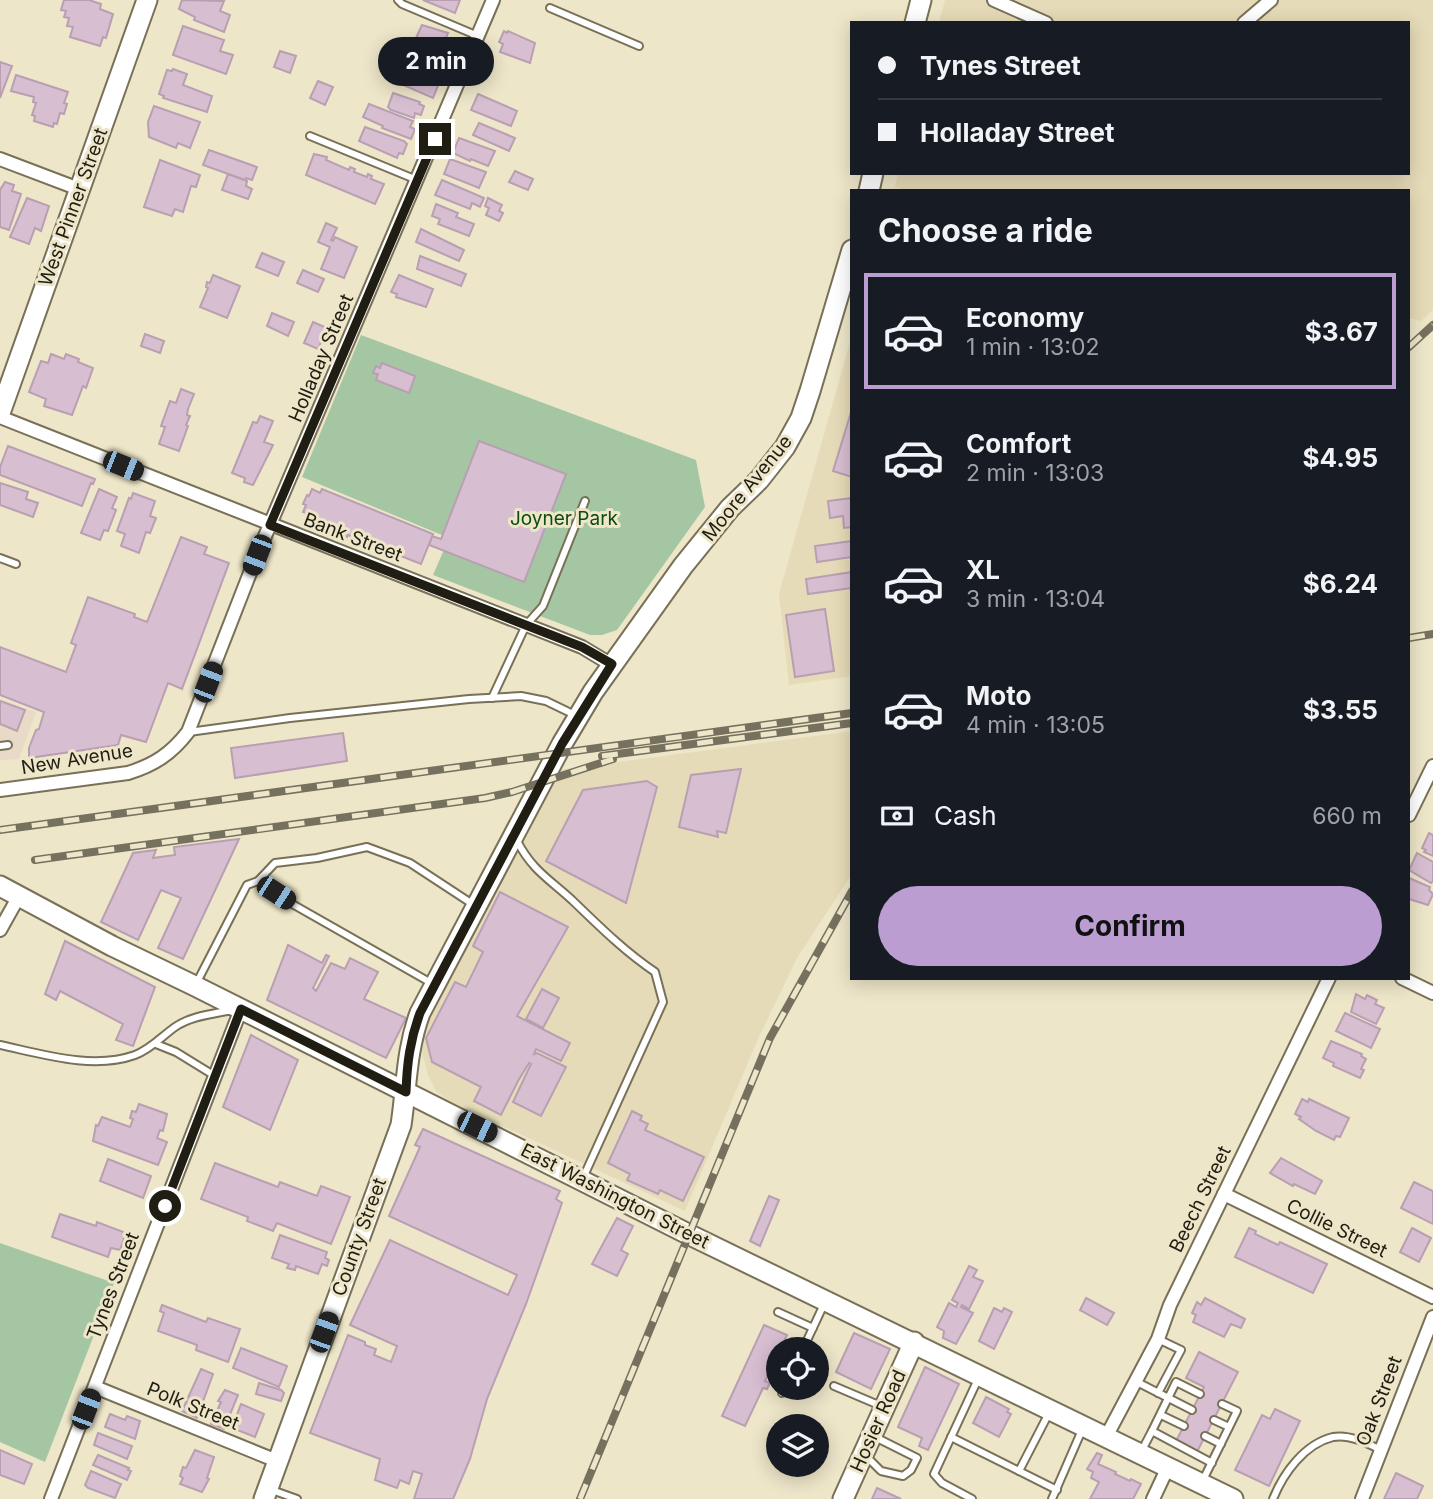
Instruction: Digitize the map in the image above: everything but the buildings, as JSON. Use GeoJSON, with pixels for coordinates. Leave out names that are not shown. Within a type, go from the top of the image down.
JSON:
{"type":"FeatureCollection","features":[{"type":"Feature","properties":{"kind":"main road","name":"West Pinner Street"},"geometry":{"type":"LineString","coordinates":[[0,415],[147,0]]}},
{"type":"Feature","properties":{"kind":"main road"},"geometry":{"type":"LineString","coordinates":[[916,21],[921,0]]}},
{"type":"Feature","properties":{"kind":"main road","name":"Moore Avenue"},"geometry":{"type":"LineString","coordinates":[[475,906],[578,717],[612,664],[683,566],[785,447],[801,418],[850,257]]}},
{"type":"Feature","properties":{"kind":"main road","name":"East Washington Street"},"geometry":{"type":"LineString","coordinates":[[0,886],[112,946],[688,1234],[1233,1499]]}},
{"type":"Feature","properties":{"kind":"main road","name":"County Street"},"geometry":{"type":"LineString","coordinates":[[265,1494],[401,1125],[411,1037],[475,906]]}},
{"type":"Feature","properties":{"kind":"main road","name":"Hosier Road"},"geometry":{"type":"LineString","coordinates":[[843,1499],[914,1342]]}},
{"type":"Feature","properties":{"kind":"street","name":"Holladay Street"},"geometry":{"type":"LineString","coordinates":[[188,732],[270,525],[494,0]]}},
{"type":"Feature","properties":{"kind":"street"},"geometry":{"type":"LineString","coordinates":[[993,0],[1041,21]]}},
{"type":"Feature","properties":{"kind":"street"},"geometry":{"type":"LineString","coordinates":[[1246,21],[1271,0]]}},
{"type":"Feature","properties":{"kind":"street"},"geometry":{"type":"LineString","coordinates":[[0,159],[79,189]]}},
{"type":"Feature","properties":{"kind":"street","name":"Bank Street"},"geometry":{"type":"LineString","coordinates":[[0,415],[270,525],[582,647],[612,664]]}},
{"type":"Feature","properties":{"kind":"street","name":"New Avenue"},"geometry":{"type":"LineString","coordinates":[[0,790],[128,773],[162,759],[188,732]]}},
{"type":"Feature","properties":{"kind":"street"},"geometry":{"type":"LineString","coordinates":[[1410,813],[1429,783],[1433,766]]}},
{"type":"Feature","properties":{"kind":"street"},"geometry":{"type":"LineString","coordinates":[[0,930],[19,896]]}},
{"type":"Feature","properties":{"kind":"street","name":"Beech Street"},"geometry":{"type":"LineString","coordinates":[[1107,1437],[1158,1339],[1170,1305],[1328,980]]}},
{"type":"Feature","properties":{"kind":"street"},"geometry":{"type":"LineString","coordinates":[[1406,980],[1433,993]]}},
{"type":"Feature","properties":{"kind":"street","name":"Tynes Street"},"geometry":{"type":"LineString","coordinates":[[51,1499],[241,1009]]}},
{"type":"Feature","properties":{"kind":"street","name":"Collie Street"},"geometry":{"type":"LineString","coordinates":[[1224,1194],[1433,1297]]}},
{"type":"Feature","properties":{"kind":"street","name":"Oak Street"},"geometry":{"type":"LineString","coordinates":[[1362,1499],[1433,1317]]}},
{"type":"Feature","properties":{"kind":"street","name":"Polk Street"},"geometry":{"type":"LineString","coordinates":[[95,1387],[277,1461]]}},
{"type":"Feature","properties":{"kind":"street"},"geometry":{"type":"LineString","coordinates":[[1153,1499],[1168,1467]]}},
{"type":"Feature","properties":{"kind":"lane"},"geometry":{"type":"LineString","coordinates":[[398,0],[478,36]]}},
{"type":"Feature","properties":{"kind":"lane"},"geometry":{"type":"LineString","coordinates":[[550,8],[639,46]]}},
{"type":"Feature","properties":{"kind":"lane"},"geometry":{"type":"LineString","coordinates":[[310,136],[417,180]]}},
{"type":"Feature","properties":{"kind":"lane"},"geometry":{"type":"LineString","coordinates":[[492,698],[526,625],[543,606],[585,500]]}},
{"type":"Feature","properties":{"kind":"lane"},"geometry":{"type":"LineString","coordinates":[[0,558],[16,564]]}},
{"type":"Feature","properties":{"kind":"lane"},"geometry":{"type":"LineString","coordinates":[[188,732],[290,718],[522,696],[546,701],[578,717]]}},
{"type":"Feature","properties":{"kind":"lane"},"geometry":{"type":"LineString","coordinates":[[514,836],[534,868],[632,957],[655,972],[663,1002],[582,1179]]}},
{"type":"Feature","properties":{"kind":"lane"},"geometry":{"type":"LineString","coordinates":[[195,986],[247,885],[258,881],[275,863],[367,848],[410,863],[475,906]]}},
{"type":"Feature","properties":{"kind":"lane"},"geometry":{"type":"LineString","coordinates":[[258,881],[294,905],[435,985]]}},
{"type":"Feature","properties":{"kind":"lane"},"geometry":{"type":"LineString","coordinates":[[0,1045],[75,1059],[113,1062],[156,1044],[176,1026],[198,1017],[241,1009]]}},
{"type":"Feature","properties":{"kind":"lane"},"geometry":{"type":"LineString","coordinates":[[156,1044],[176,1052],[215,1076]]}},
{"type":"Feature","properties":{"kind":"lane"},"geometry":{"type":"LineString","coordinates":[[809,1337],[826,1301]]}},
{"type":"Feature","properties":{"kind":"lane"},"geometry":{"type":"LineString","coordinates":[[778,1311],[813,1328]]}},
{"type":"Feature","properties":{"kind":"lane"},"geometry":{"type":"LineString","coordinates":[[1157,1393],[1181,1350],[1158,1339]]}},
{"type":"Feature","properties":{"kind":"lane"},"geometry":{"type":"LineString","coordinates":[[972,1499],[942,1483],[934,1474],[980,1375]]}},
{"type":"Feature","properties":{"kind":"lane"},"geometry":{"type":"LineString","coordinates":[[1135,1381],[1192,1410]]}},
{"type":"Feature","properties":{"kind":"lane"},"geometry":{"type":"LineString","coordinates":[[1141,1454],[1176,1382],[1200,1394]]}},
{"type":"Feature","properties":{"kind":"lane"},"geometry":{"type":"LineString","coordinates":[[834,1386],[884,1407]]}},
{"type":"Feature","properties":{"kind":"lane"},"geometry":{"type":"LineString","coordinates":[[1202,1484],[1237,1411],[1222,1404]]}},
{"type":"Feature","properties":{"kind":"lane"},"geometry":{"type":"LineString","coordinates":[[1019,1471],[1051,1410]]}},
{"type":"Feature","properties":{"kind":"lane"},"geometry":{"type":"LineString","coordinates":[[1161,1415],[1184,1426]]}},
{"type":"Feature","properties":{"kind":"lane"},"geometry":{"type":"LineString","coordinates":[[1213,1420],[1229,1427]]}},
{"type":"Feature","properties":{"kind":"lane"},"geometry":{"type":"LineString","coordinates":[[1052,1499],[1084,1426]]}},
{"type":"Feature","properties":{"kind":"lane"},"geometry":{"type":"LineString","coordinates":[[1152,1431],[1212,1463]]}},
{"type":"Feature","properties":{"kind":"lane"},"geometry":{"type":"LineString","coordinates":[[863,1454],[881,1471],[903,1476],[911,1470],[917,1458],[871,1436]]}},
{"type":"Feature","properties":{"kind":"lane"},"geometry":{"type":"LineString","coordinates":[[1205,1436],[1221,1444]]}},
{"type":"Feature","properties":{"kind":"lane"},"geometry":{"type":"LineString","coordinates":[[951,1437],[1057,1490]]}},
{"type":"Feature","properties":{"kind":"lane"},"geometry":{"type":"LineString","coordinates":[[1273,1499],[1291,1465],[1315,1445],[1335,1437],[1359,1440],[1381,1450]]}},
{"type":"Feature","properties":{"kind":"lane"},"geometry":{"type":"LineString","coordinates":[[265,1494],[297,1499]]}},
{"type":"Feature","properties":{"kind":"shaded area"},"geometry":{"type":"Polygon","coordinates":[[[945,0],[1433,0],[1433,310],[1421,321],[1410,318],[1410,189],[895,187],[898,175],[1410,175],[1410,21],[940,21],[945,0]]]}},
{"type":"Feature","properties":{"kind":"shaded area"},"geometry":{"type":"Polygon","coordinates":[[[850,342],[850,676],[789,685],[779,594],[850,342]]]}},
{"type":"Feature","properties":{"kind":"shaded area"},"geometry":{"type":"Polygon","coordinates":[[[0,699],[36,712],[19,759],[0,760],[0,699]]]}},
{"type":"Feature","properties":{"kind":"shaded area"},"geometry":{"type":"Polygon","coordinates":[[[850,731],[850,877],[797,958],[758,1039],[685,1211],[451,1102],[436,1091],[428,1075],[421,1049],[423,1028],[558,770],[850,731]]]}},
{"type":"Feature","properties":{"kind":"green space","name":"Joyner Park"},"geometry":{"type":"Polygon","coordinates":[[[361,335],[696,460],[705,507],[617,630],[602,635],[590,635],[433,575],[449,538],[302,477],[361,335]]]}},
{"type":"Feature","properties":{"kind":"green space"},"geometry":{"type":"Polygon","coordinates":[[[0,1243],[114,1283],[45,1462],[0,1442],[0,1243]]]}},
{"type":"Feature","properties":{"kind":"railway"},"geometry":{"type":"LineString","coordinates":[[1410,346],[1433,325]]}},
{"type":"Feature","properties":{"kind":"railway"},"geometry":{"type":"LineString","coordinates":[[1410,638],[1433,634]]}},
{"type":"Feature","properties":{"kind":"railway"},"geometry":{"type":"LineString","coordinates":[[0,830],[850,713]]}},
{"type":"Feature","properties":{"kind":"railway"},"geometry":{"type":"LineString","coordinates":[[602,756],[850,723]]}},
{"type":"Feature","properties":{"kind":"railway"},"geometry":{"type":"LineString","coordinates":[[35,860],[485,798],[512,792],[613,759]]}},
{"type":"Feature","properties":{"kind":"railway"},"geometry":{"type":"LineString","coordinates":[[580,1499],[770,1038],[850,895]]}},
{"type":"Feature","properties":{"kind":"route"},"geometry":{"type":"LineString","coordinates":[[165,1206],[241,1009],[406,1092],[411,1037],[420,1013],[562,744],[612,664],[582,647],[270,525],[435,139]]}}]}
